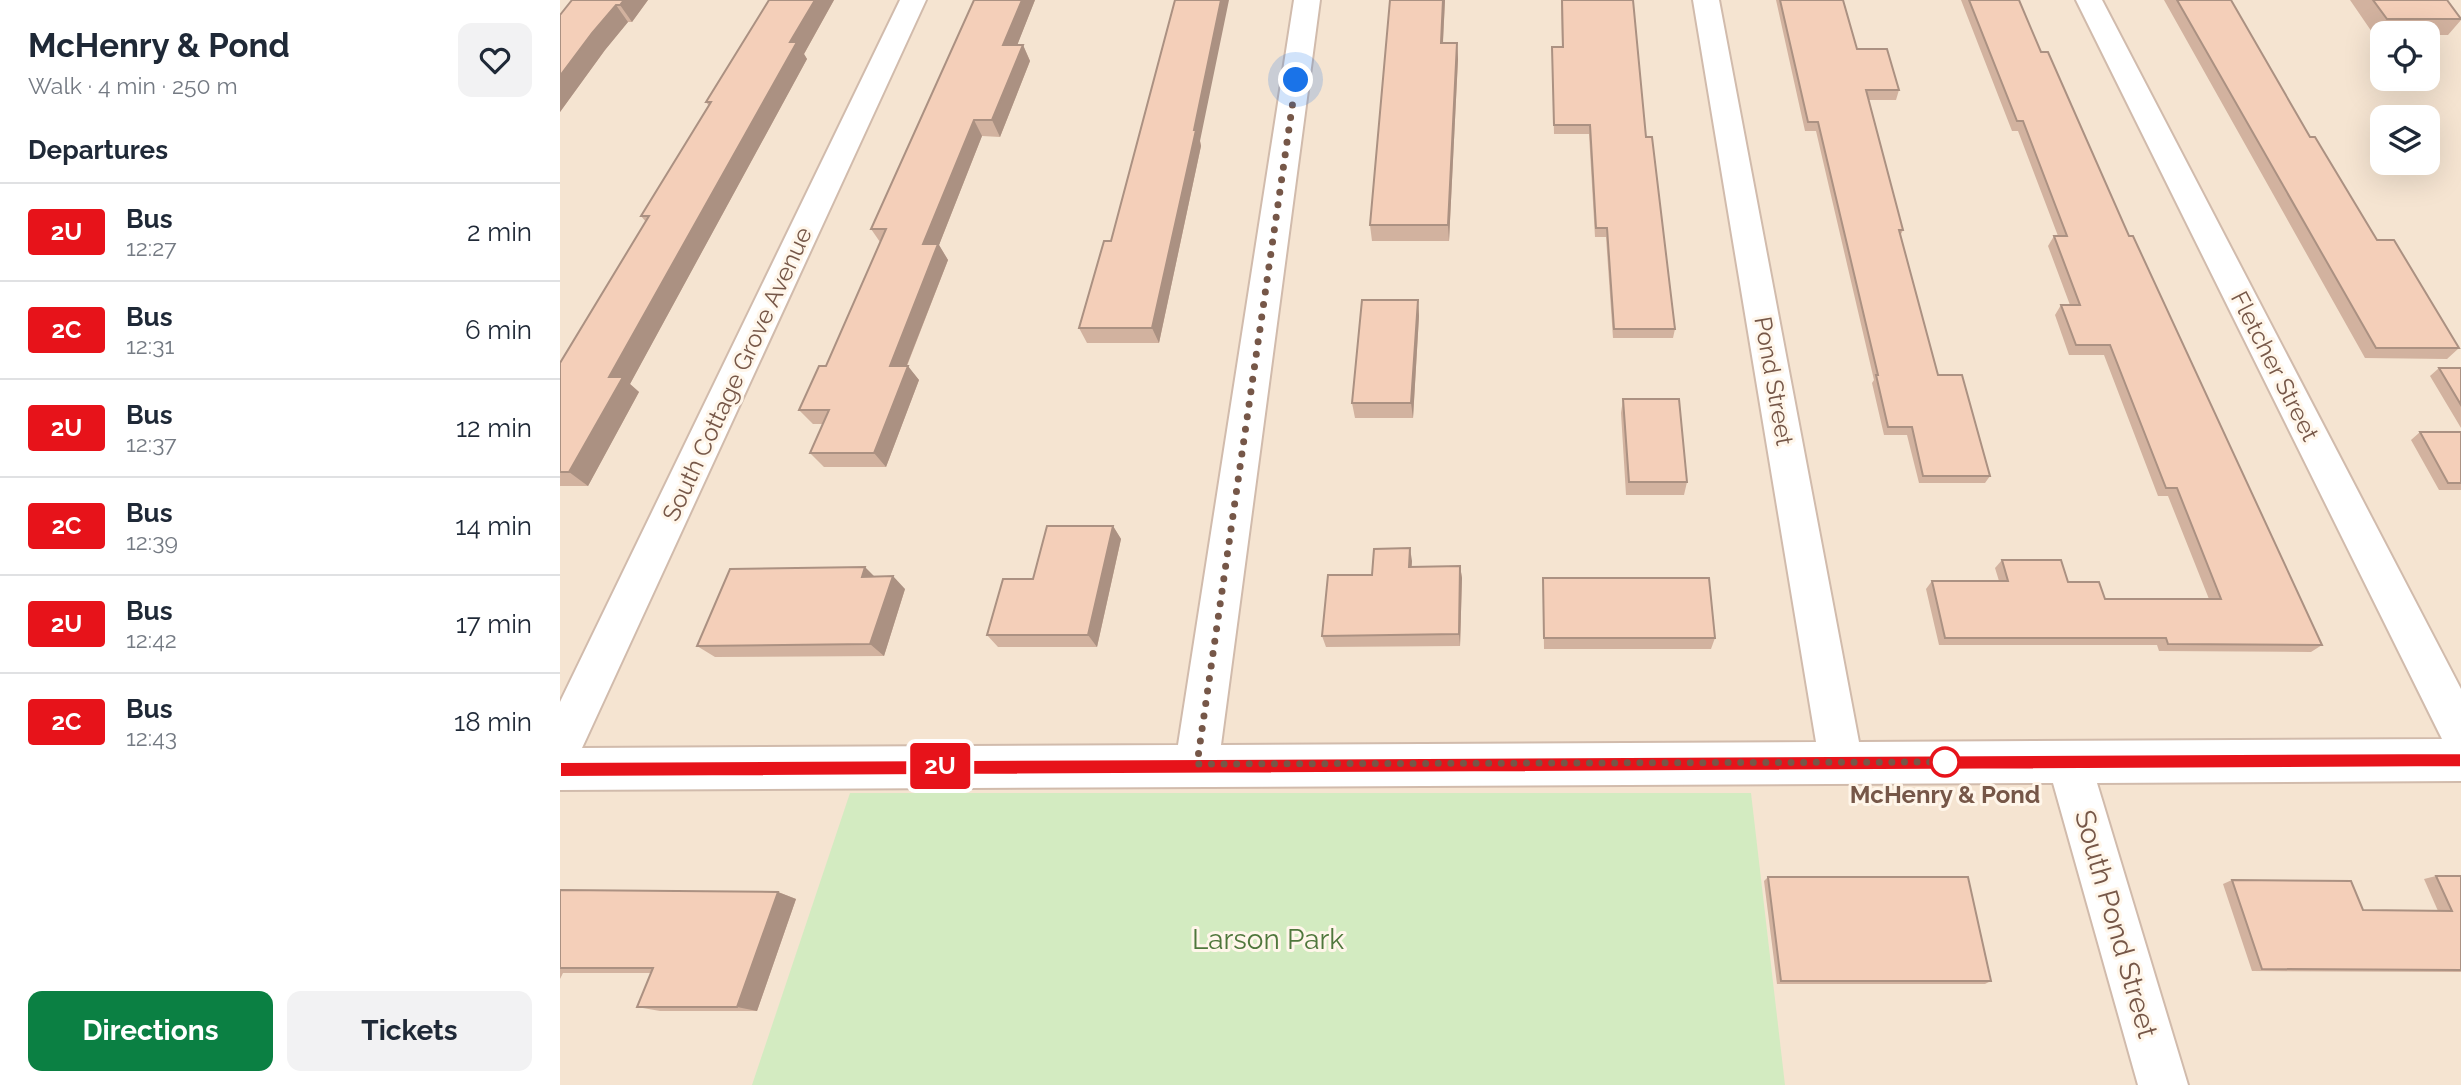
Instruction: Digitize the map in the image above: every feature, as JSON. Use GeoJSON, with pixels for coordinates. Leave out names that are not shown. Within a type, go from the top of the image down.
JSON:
{"type":"FeatureCollection","features":[{"type":"Feature","properties":{"kind":"street","name":"South Cottage Grove Avenue"},"geometry":{"type":"LineString","coordinates":[[560,748],[913,0]]}},
{"type":"Feature","properties":{"kind":"street"},"geometry":{"type":"LineString","coordinates":[[1197,764],[1307,0]]}},
{"type":"Feature","properties":{"kind":"street","name":"Pond Street"},"geometry":{"type":"LineString","coordinates":[[1706,0],[1841,761]]}},
{"type":"Feature","properties":{"kind":"street","name":"Fletcher Street"},"geometry":{"type":"LineString","coordinates":[[2090,0],[2461,732]]}},
{"type":"Feature","properties":{"kind":"street"},"geometry":{"type":"LineString","coordinates":[[560,769],[2461,760]]}},
{"type":"Feature","properties":{"kind":"street","name":"South Pond Street"},"geometry":{"type":"LineString","coordinates":[[2068,763],[2163,1085]]}},
{"type":"Feature","properties":{"kind":"shaded area"},"geometry":{"type":"Polygon","coordinates":[[[560,0],[2461,0],[2461,1085],[560,1085],[560,0]]]}},
{"type":"Feature","properties":{"kind":"green space","name":"Larson Park"},"geometry":{"type":"Polygon","coordinates":[[[850,793],[1751,793],[1785,1085],[752,1085],[850,793]]]}},
{"type":"Feature","properties":{"kind":"building"},"geometry":{"type":"Polygon","coordinates":[[[572,0],[624,0],[620,5],[616,5],[592,33],[560,76],[560,15],[572,0]]]}},
{"type":"Feature","properties":{"kind":"building"},"geometry":{"type":"Polygon","coordinates":[[[769,0],[815,0],[790,42],[797,42],[609,377],[623,377],[569,472],[560,472],[560,363],[649,216],[641,216],[711,102],[706,102],[769,0]]]}},
{"type":"Feature","properties":{"kind":"building"},"geometry":{"type":"Polygon","coordinates":[[[974,0],[1022,0],[1003,45],[1023,45],[992,120],[974,120],[923,244],[938,244],[890,366],[908,366],[874,453],[810,453],[829,410],[799,410],[819,366],[826,366],[886,229],[871,229],[974,0]]]}},
{"type":"Feature","properties":{"kind":"building"},"geometry":{"type":"Polygon","coordinates":[[[1175,0],[1221,0],[1196,130],[1152,328],[1079,328],[1104,241],[1111,241],[1175,0]]]}},
{"type":"Feature","properties":{"kind":"building"},"geometry":{"type":"Polygon","coordinates":[[[1390,0],[1443,0],[1441,43],[1457,43],[1448,225],[1370,225],[1390,0]]]}},
{"type":"Feature","properties":{"kind":"building"},"geometry":{"type":"Polygon","coordinates":[[[1562,0],[1633,0],[1646,137],[1652,137],[1675,329],[1614,329],[1607,228],[1596,228],[1590,125],[1554,125],[1552,47],[1563,47],[1562,0]]]}},
{"type":"Feature","properties":{"kind":"building"},"geometry":{"type":"Polygon","coordinates":[[[1780,0],[1843,0],[1857,49],[1887,49],[1899,90],[1866,90],[1903,230],[1899,230],[1938,375],[1962,375],[1990,476],[1923,476],[1912,427],[1888,427],[1818,122],[1808,122],[1780,0]]]}},
{"type":"Feature","properties":{"kind":"building"},"geometry":{"type":"Polygon","coordinates":[[[1969,0],[2019,0],[2041,52],[2048,52],[2129,236],[2133,236],[2322,645],[2168,644],[2166,638],[1945,638],[1932,581],[2008,581],[2002,560],[2061,560],[2068,582],[2099,582],[2105,599],[2221,599],[2177,488],[2166,488],[2110,345],[2076,345],[2061,305],[2080,305],[2054,236],[2067,236],[2023,121],[2017,121],[1969,0]]]}},
{"type":"Feature","properties":{"kind":"building"},"geometry":{"type":"Polygon","coordinates":[[[2177,0],[2231,0],[2310,137],[2315,137],[2377,240],[2394,240],[2459,348],[2376,348],[2177,0]]]}},
{"type":"Feature","properties":{"kind":"building"},"geometry":{"type":"Polygon","coordinates":[[[2373,0],[2447,0],[2461,19],[2387,19],[2373,0]]]}},
{"type":"Feature","properties":{"kind":"building"},"geometry":{"type":"Polygon","coordinates":[[[1362,300],[1418,300],[1411,403],[1352,403],[1362,300]]]}},
{"type":"Feature","properties":{"kind":"building"},"geometry":{"type":"Polygon","coordinates":[[[2439,368],[2461,368],[2461,405],[2439,368]]]}},
{"type":"Feature","properties":{"kind":"building"},"geometry":{"type":"Polygon","coordinates":[[[1623,399],[1679,399],[1687,482],[1629,482],[1623,399]]]}},
{"type":"Feature","properties":{"kind":"building"},"geometry":{"type":"Polygon","coordinates":[[[2420,432],[2461,432],[2461,483],[2448,483],[2420,432]]]}},
{"type":"Feature","properties":{"kind":"building"},"geometry":{"type":"Polygon","coordinates":[[[1047,526],[1113,526],[1088,635],[987,635],[1003,579],[1033,579],[1047,526]]]}},
{"type":"Feature","properties":{"kind":"building"},"geometry":{"type":"Polygon","coordinates":[[[1410,548],[1409,567],[1460,566],[1459,634],[1322,636],[1328,575],[1372,575],[1374,549],[1410,548]]]}},
{"type":"Feature","properties":{"kind":"building"},"geometry":{"type":"Polygon","coordinates":[[[865,567],[862,577],[893,576],[870,644],[697,646],[730,569],[865,567]]]}},
{"type":"Feature","properties":{"kind":"building"},"geometry":{"type":"Polygon","coordinates":[[[1543,578],[1709,578],[1715,638],[1544,638],[1543,578]]]}},
{"type":"Feature","properties":{"kind":"building"},"geometry":{"type":"Polygon","coordinates":[[[2436,876],[2461,876],[2461,970],[2262,969],[2232,880],[2351,881],[2363,910],[2452,911],[2436,876]]]}},
{"type":"Feature","properties":{"kind":"building"},"geometry":{"type":"Polygon","coordinates":[[[1768,877],[1968,877],[1991,981],[1781,981],[1768,877]]]}},
{"type":"Feature","properties":{"kind":"building"},"geometry":{"type":"Polygon","coordinates":[[[560,890],[778,892],[737,1007],[637,1007],[653,968],[560,968],[560,890]]]}},
{"type":"Feature","properties":{"kind":"bus line","name":"2U"},"geometry":{"type":"LineString","coordinates":[[560,769],[2461,760]]}},
{"type":"Feature","properties":{"kind":"place","name":"McHenry & Pond"},"geometry":{"type":"Point","coordinates":[1945,762]}},
{"type":"Feature","properties":{"kind":"route"},"geometry":{"type":"LineString","coordinates":[[1296,80],[1197,764],[1945,762]]}}]}
